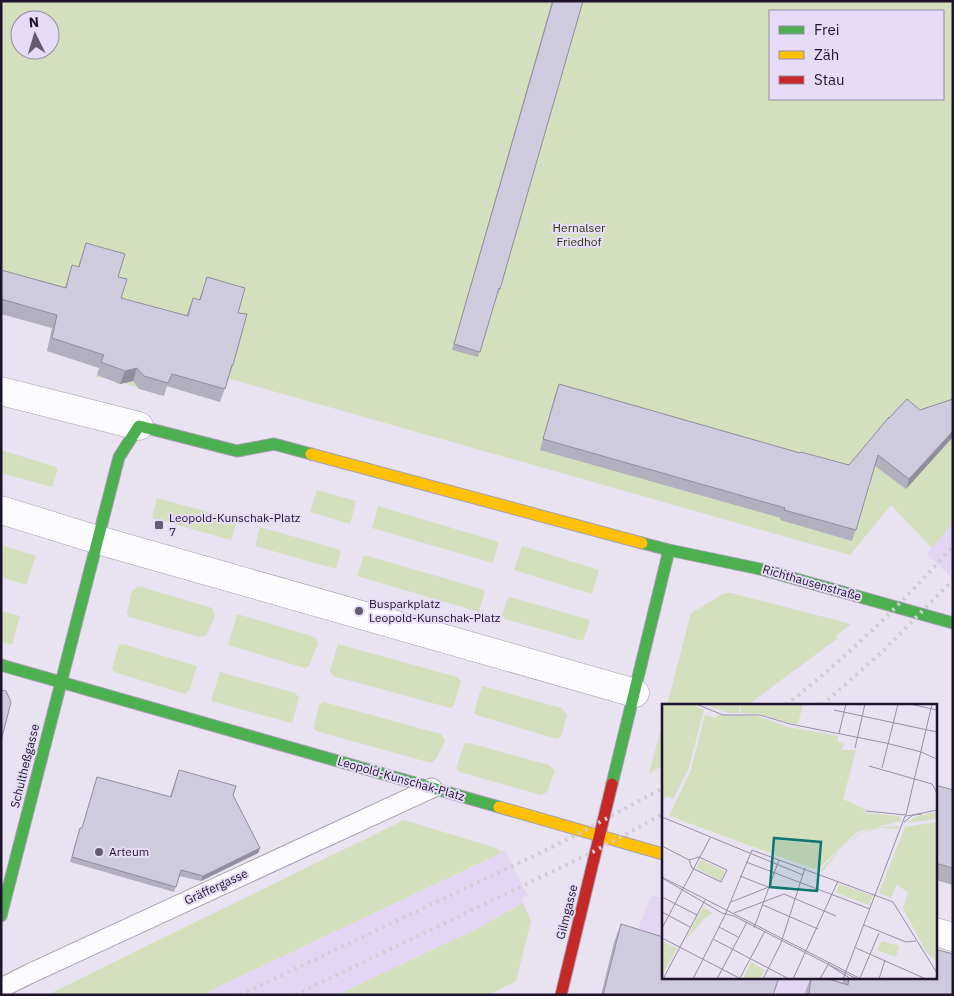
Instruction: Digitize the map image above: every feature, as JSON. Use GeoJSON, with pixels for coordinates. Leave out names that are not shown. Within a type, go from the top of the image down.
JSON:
{"type":"FeatureCollection","features":[{"type":"Feature","properties":{"kind":"street"},"geometry":{"type":"LineString","coordinates":[[1,390],[237,451],[274,444],[669,550],[600,836],[662,854]]}},
{"type":"Feature","properties":{"kind":"street"},"geometry":{"type":"LineString","coordinates":[[61,682],[119,457],[140,426]]}},
{"type":"Feature","properties":{"kind":"street"},"geometry":{"type":"LineString","coordinates":[[1,510],[98,540],[635,693]]}},
{"type":"Feature","properties":{"kind":"street","name":"Richthausenstraße"},"geometry":{"type":"LineString","coordinates":[[669,550],[760,568],[953,623]]}},
{"type":"Feature","properties":{"kind":"street","name":"Leopold-Kunschak-Platz"},"geometry":{"type":"LineString","coordinates":[[1,665],[600,836]]}},
{"type":"Feature","properties":{"kind":"street","name":"Schultheßgasse"},"geometry":{"type":"LineString","coordinates":[[1,916],[61,682]]}},
{"type":"Feature","properties":{"kind":"street","name":"Gilmgasse"},"geometry":{"type":"LineString","coordinates":[[561,995],[600,836]]}},
{"type":"Feature","properties":{"kind":"street"},"geometry":{"type":"LineString","coordinates":[[936,932],[953,937]]}},
{"type":"Feature","properties":{"kind":"lane","name":"Gräffergasse"},"geometry":{"type":"LineString","coordinates":[[1,988],[432,788]]}},
{"type":"Feature","properties":{"kind":"shaded area"},"geometry":{"type":"Polygon","coordinates":[[[953,523],[953,579],[927,554],[953,523]]]}},
{"type":"Feature","properties":{"kind":"shaded area"},"geometry":{"type":"Polygon","coordinates":[[[505,851],[528,896],[522,898],[523,903],[476,929],[337,995],[202,995],[505,851]]]}},
{"type":"Feature","properties":{"kind":"shaded area"},"geometry":{"type":"Polygon","coordinates":[[[652,895],[662,898],[662,978],[843,978],[841,995],[601,995],[630,947],[652,895]]]}},
{"type":"Feature","properties":{"kind":"green space","name":"Hernalser Friedhof"},"geometry":{"type":"Polygon","coordinates":[[[1,1],[953,1],[953,523],[932,548],[891,505],[850,555],[227,378],[220,402],[166,386],[163,396],[124,383],[120,384],[113,379],[96,377],[100,368],[47,351],[52,328],[1,314],[1,1]]]}},
{"type":"Feature","properties":{"kind":"green space"},"geometry":{"type":"Polygon","coordinates":[[[1,450],[58,469],[52,487],[1,473],[1,450]]]}},
{"type":"Feature","properties":{"kind":"green space"},"geometry":{"type":"Polygon","coordinates":[[[317,490],[356,501],[350,524],[310,512],[317,490]]]}},
{"type":"Feature","properties":{"kind":"green space"},"geometry":{"type":"Polygon","coordinates":[[[157,498],[237,520],[231,540],[152,518],[157,498]]]}},
{"type":"Feature","properties":{"kind":"green space"},"geometry":{"type":"Polygon","coordinates":[[[378,506],[499,542],[493,563],[372,528],[378,506]]]}},
{"type":"Feature","properties":{"kind":"green space"},"geometry":{"type":"Polygon","coordinates":[[[260,527],[341,550],[336,569],[255,546],[260,527]]]}},
{"type":"Feature","properties":{"kind":"green space"},"geometry":{"type":"Polygon","coordinates":[[[1,545],[36,556],[26,585],[1,577],[1,545]]]}},
{"type":"Feature","properties":{"kind":"green space"},"geometry":{"type":"Polygon","coordinates":[[[522,546],[599,570],[592,594],[514,570],[522,546]]]}},
{"type":"Feature","properties":{"kind":"green space"},"geometry":{"type":"Polygon","coordinates":[[[364,555],[485,590],[479,612],[357,576],[364,555]]]}},
{"type":"Feature","properties":{"kind":"green space"},"geometry":{"type":"Polygon","coordinates":[[[138,586],[212,608],[215,616],[206,636],[200,637],[129,617],[127,612],[132,591],[138,586]]]}},
{"type":"Feature","properties":{"kind":"green space"},"geometry":{"type":"Polygon","coordinates":[[[725,593],[731,593],[851,624],[836,636],[838,638],[749,704],[667,704],[691,613],[725,593]]]}},
{"type":"Feature","properties":{"kind":"green space"},"geometry":{"type":"Polygon","coordinates":[[[510,597],[590,620],[583,641],[505,619],[502,615],[507,600],[510,597]]]}},
{"type":"Feature","properties":{"kind":"green space"},"geometry":{"type":"Polygon","coordinates":[[[1,611],[20,616],[12,645],[1,642],[1,611]]]}},
{"type":"Feature","properties":{"kind":"green space"},"geometry":{"type":"Polygon","coordinates":[[[237,614],[315,637],[318,643],[309,666],[305,668],[228,645],[237,614]]]}},
{"type":"Feature","properties":{"kind":"green space"},"geometry":{"type":"Polygon","coordinates":[[[123,644],[197,666],[190,689],[185,694],[114,672],[112,668],[119,645],[123,644]]]}},
{"type":"Feature","properties":{"kind":"green space"},"geometry":{"type":"Polygon","coordinates":[[[338,644],[457,677],[461,681],[454,705],[451,708],[333,676],[330,671],[338,644]]]}},
{"type":"Feature","properties":{"kind":"green space"},"geometry":{"type":"Polygon","coordinates":[[[220,672],[295,693],[299,697],[292,723],[211,701],[220,672]]]}},
{"type":"Feature","properties":{"kind":"green space"},"geometry":{"type":"Polygon","coordinates":[[[482,686],[562,708],[567,715],[561,737],[557,739],[476,715],[474,712],[482,686]]]}},
{"type":"Feature","properties":{"kind":"green space"},"geometry":{"type":"Polygon","coordinates":[[[324,702],[441,734],[445,741],[436,759],[431,763],[316,731],[314,728],[319,705],[324,702]]]}},
{"type":"Feature","properties":{"kind":"green space"},"geometry":{"type":"Polygon","coordinates":[[[662,725],[662,766],[649,774],[662,725]]]}},
{"type":"Feature","properties":{"kind":"green space"},"geometry":{"type":"Polygon","coordinates":[[[465,743],[549,765],[555,771],[547,792],[541,795],[460,772],[456,768],[465,743]]]}},
{"type":"Feature","properties":{"kind":"green space"},"geometry":{"type":"Polygon","coordinates":[[[404,820],[505,851],[201,995],[47,995],[404,820]]]}},
{"type":"Feature","properties":{"kind":"green space"},"geometry":{"type":"Polygon","coordinates":[[[523,903],[531,921],[516,981],[488,995],[337,995],[476,929],[523,903]]]}},
{"type":"Feature","properties":{"kind":"building"},"geometry":{"type":"Polygon","coordinates":[[[553,1],[583,1],[480,352],[454,344],[553,1]]]}},
{"type":"Feature","properties":{"kind":"building"},"geometry":{"type":"Polygon","coordinates":[[[86,243],[125,254],[118,277],[127,279],[121,298],[188,316],[193,298],[200,300],[207,277],[245,288],[238,313],[247,314],[225,389],[172,374],[168,383],[144,376],[137,368],[125,371],[101,362],[104,355],[52,338],[57,315],[1,299],[1,270],[66,288],[72,265],[79,267],[86,243]]]}},
{"type":"Feature","properties":{"kind":"building"},"geometry":{"type":"Polygon","coordinates":[[[559,384],[800,453],[849,465],[889,417],[888,419],[907,399],[920,410],[953,399],[953,431],[909,479],[878,455],[856,530],[543,439],[559,384]]]}},
{"type":"Feature","properties":{"kind":"building"},"geometry":{"type":"Polygon","coordinates":[[[1,690],[6,691],[11,702],[1,741],[1,690]]]}},
{"type":"Feature","properties":{"kind":"building"},"geometry":{"type":"Polygon","coordinates":[[[179,770],[236,786],[233,795],[260,848],[203,876],[181,870],[176,887],[72,857],[97,777],[171,797],[179,770]]]}},
{"type":"Feature","properties":{"kind":"building"},"geometry":{"type":"Polygon","coordinates":[[[936,785],[953,790],[953,868],[936,863],[936,785]]]}},
{"type":"Feature","properties":{"kind":"building"},"geometry":{"type":"Polygon","coordinates":[[[621,924],[662,937],[662,978],[779,978],[773,995],[603,995],[621,924]]]}},
{"type":"Feature","properties":{"kind":"building"},"geometry":{"type":"Polygon","coordinates":[[[936,949],[953,954],[953,995],[809,995],[811,978],[825,978],[848,985],[849,978],[936,978],[936,949]]]}},
{"type":"Feature","properties":{"kind":"railway"},"geometry":{"type":"LineString","coordinates":[[787,704],[831,668],[873,629],[914,589],[953,546]]}},
{"type":"Feature","properties":{"kind":"railway"},"geometry":{"type":"LineString","coordinates":[[823,704],[882,652],[953,580]]}},
{"type":"Feature","properties":{"kind":"railway"},"geometry":{"type":"LineString","coordinates":[[240,995],[540,853],[662,789]]}},
{"type":"Feature","properties":{"kind":"railway"},"geometry":{"type":"LineString","coordinates":[[295,995],[589,854],[662,815]]}},
{"type":"Feature","properties":{"kind":"traffic: fast"},"geometry":{"type":"LineString","coordinates":[[1,916],[119,457],[139,426],[237,451],[274,444],[311,454]]}},
{"type":"Feature","properties":{"kind":"traffic: fast"},"geometry":{"type":"LineString","coordinates":[[642,543],[760,569],[953,623]]}},
{"type":"Feature","properties":{"kind":"traffic: fast"},"geometry":{"type":"LineString","coordinates":[[612,784],[669,550]]}},
{"type":"Feature","properties":{"kind":"traffic: fast"},"geometry":{"type":"LineString","coordinates":[[1,665],[499,807]]}},
{"type":"Feature","properties":{"kind":"traffic: slow"},"geometry":{"type":"LineString","coordinates":[[311,454],[642,543]]}},
{"type":"Feature","properties":{"kind":"traffic: slow"},"geometry":{"type":"LineString","coordinates":[[499,807],[662,854]]}},
{"type":"Feature","properties":{"kind":"traffic: jam"},"geometry":{"type":"LineString","coordinates":[[561,995],[612,784]]}},
{"type":"Feature","properties":{"kind":"place","name":"Leopold-Kunschak-Platz 7"},"geometry":{"type":"Point","coordinates":[159,525]}},
{"type":"Feature","properties":{"kind":"place","name":"Busparkplatz Leopold-Kunschak-Platz"},"geometry":{"type":"Point","coordinates":[359,611]}},
{"type":"Feature","properties":{"kind":"place","name":"Arteum"},"geometry":{"type":"Point","coordinates":[99,852]}}]}
